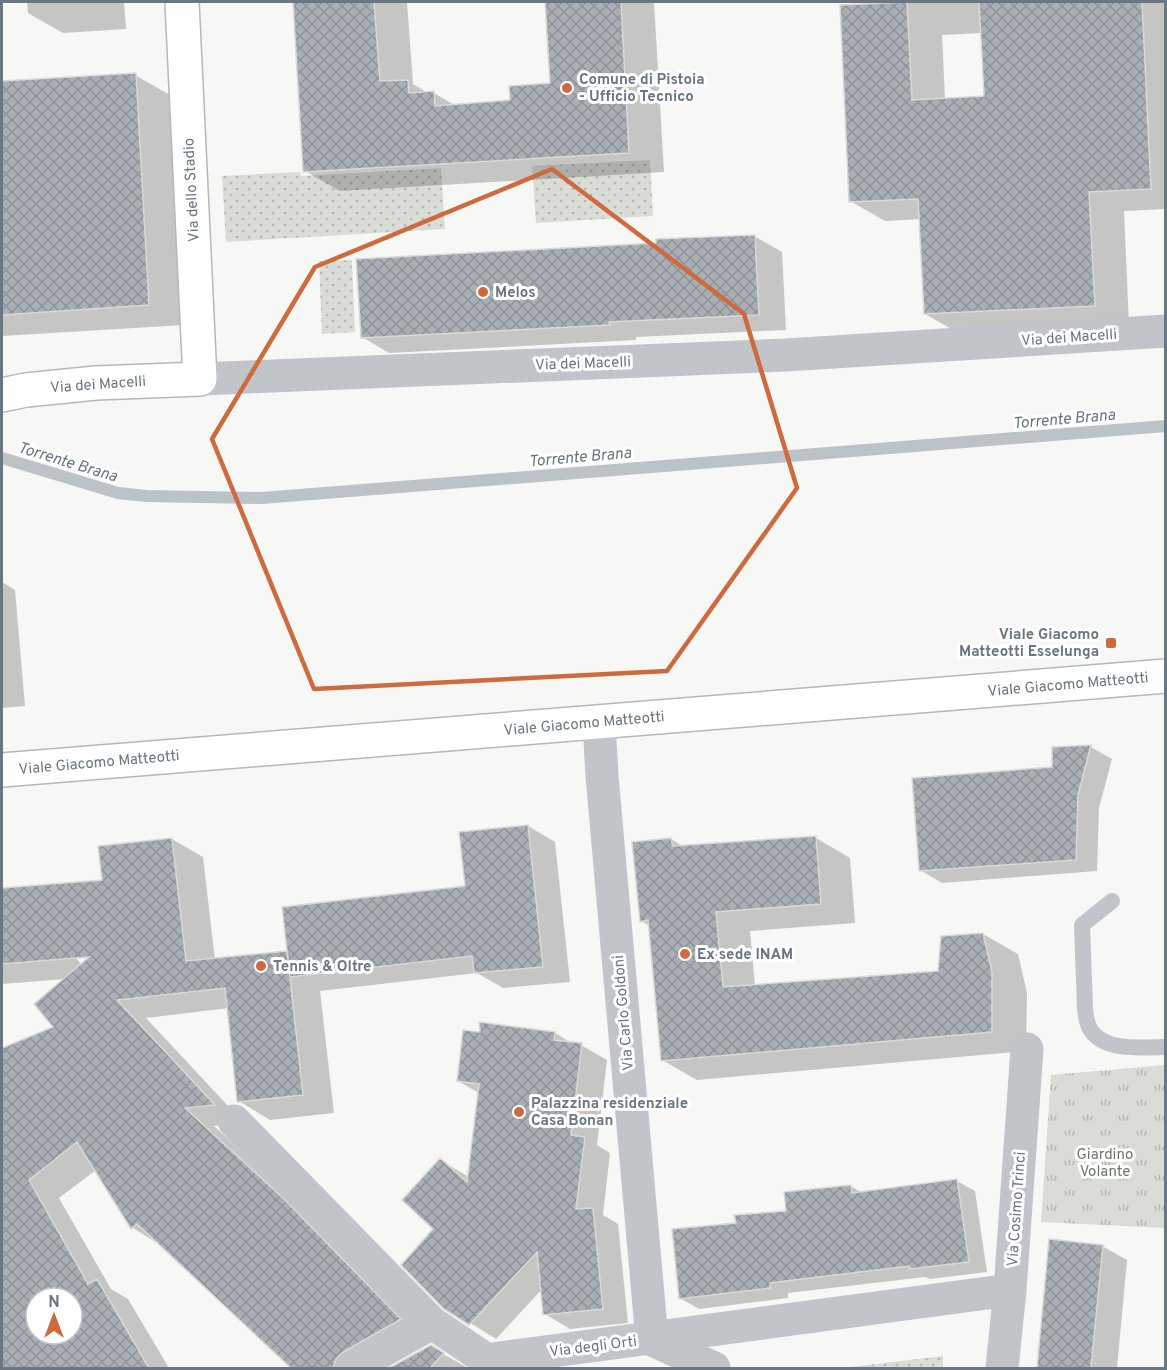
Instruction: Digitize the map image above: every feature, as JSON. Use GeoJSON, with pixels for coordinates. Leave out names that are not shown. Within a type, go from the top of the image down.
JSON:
{"type":"FeatureCollection","features":[{"type":"Feature","properties":{"kind":"street","name":"Via dello Stadio"},"geometry":{"type":"LineString","coordinates":[[182,2],[200,379]]}},
{"type":"Feature","properties":{"kind":"street","name":"Via dei Macelli"},"geometry":{"type":"LineString","coordinates":[[2,395],[26,390],[96,383],[786,355],[1166,331]]}},
{"type":"Feature","properties":{"kind":"street","name":"Viale Giacomo Matteotti"},"geometry":{"type":"LineString","coordinates":[[2,770],[1166,676]]}},
{"type":"Feature","properties":{"kind":"street","name":"Via Carlo Goldoni"},"geometry":{"type":"LineString","coordinates":[[599,722],[652,1340]]}},
{"type":"Feature","properties":{"kind":"street","name":"Via Cosimo Trinci"},"geometry":{"type":"LineString","coordinates":[[1002,1368],[1028,1049]]}},
{"type":"Feature","properties":{"kind":"street","name":"Via degli Orti"},"geometry":{"type":"LineString","coordinates":[[234,1121],[432,1323],[492,1364],[1010,1290]]}},
{"type":"Feature","properties":{"kind":"street"},"geometry":{"type":"LineString","coordinates":[[352,1368],[432,1323]]}},
{"type":"Feature","properties":{"kind":"street"},"geometry":{"type":"LineString","coordinates":[[652,1340],[714,1368]]}},
{"type":"Feature","properties":{"kind":"lane"},"geometry":{"type":"LineString","coordinates":[[1112,901],[1082,925],[1085,1009],[1088,1023],[1092,1032],[1113,1045],[1166,1047]]}},
{"type":"Feature","properties":{"kind":"highlighted area"},"geometry":{"type":"Polygon","coordinates":[[[552,169],[744,314],[797,488],[667,671],[314,689],[212,439],[315,267],[552,169]]]}},
{"type":"Feature","properties":{"kind":"green space"},"geometry":{"type":"Polygon","coordinates":[[[650,160],[653,216],[536,223],[532,166],[650,160]]]}},
{"type":"Feature","properties":{"kind":"green space"},"geometry":{"type":"Polygon","coordinates":[[[441,168],[445,229],[226,242],[222,176],[300,172],[301,176],[441,168]]]}},
{"type":"Feature","properties":{"kind":"green space"},"geometry":{"type":"Polygon","coordinates":[[[352,260],[355,332],[322,334],[319,261],[352,260]]]}},
{"type":"Feature","properties":{"kind":"green space","name":"Giardino Volante"},"geometry":{"type":"Polygon","coordinates":[[[1165,1065],[1165,1228],[1041,1222],[1051,1075],[1165,1065]]]}},
{"type":"Feature","properties":{"kind":"green space"},"geometry":{"type":"Polygon","coordinates":[[[943,1356],[943,1368],[842,1368],[943,1356]]]}},
{"type":"Feature","properties":{"kind":"building","name":"Comune di Pistoia - Ufficio Tecnico"},"geometry":{"type":"Polygon","coordinates":[[[293,2],[374,2],[380,81],[408,80],[409,93],[434,91],[435,106],[510,100],[509,86],[550,83],[545,2],[621,2],[629,153],[303,172],[293,2]]]}},
{"type":"Feature","properties":{"kind":"building"},"geometry":{"type":"Polygon","coordinates":[[[907,2],[912,100],[984,96],[979,2],[1142,2],[1151,189],[1089,192],[1095,306],[924,314],[918,199],[849,202],[840,5],[907,2]]]}},
{"type":"Feature","properties":{"kind":"building"},"geometry":{"type":"Polygon","coordinates":[[[136,73],[149,305],[2,315],[2,81],[136,73]]]}},
{"type":"Feature","properties":{"kind":"building","name":"Melos"},"geometry":{"type":"Polygon","coordinates":[[[755,235],[759,315],[361,338],[356,259],[656,243],[656,239],[755,235]]]}},
{"type":"Feature","properties":{"kind":"building"},"geometry":{"type":"Polygon","coordinates":[[[1091,745],[1078,795],[1076,860],[919,871],[912,778],[1052,767],[1052,747],[1091,745]]]}},
{"type":"Feature","properties":{"kind":"building"},"geometry":{"type":"Polygon","coordinates":[[[528,825],[543,967],[474,973],[472,956],[290,977],[282,907],[465,886],[459,832],[528,825]]]}},
{"type":"Feature","properties":{"kind":"building","name":"Ex sede INAM"},"geometry":{"type":"Polygon","coordinates":[[[816,836],[821,904],[716,912],[723,987],[938,971],[941,936],[983,933],[992,972],[992,1032],[661,1061],[648,920],[640,922],[632,842],[671,838],[673,846],[816,836]]]}},
{"type":"Feature","properties":{"kind":"building"},"geometry":{"type":"Polygon","coordinates":[[[172,838],[186,961],[287,951],[303,1095],[237,1102],[225,988],[117,1000],[215,1105],[185,1108],[283,1198],[401,1319],[343,1352],[336,1359],[333,1368],[291,1368],[137,1224],[131,1229],[77,1142],[29,1180],[88,1284],[97,1279],[149,1368],[2,1368],[2,1048],[53,1027],[34,1004],[89,957],[2,964],[2,888],[102,880],[98,846],[172,838]]]}},
{"type":"Feature","properties":{"kind":"building"},"geometry":{"type":"Polygon","coordinates":[[[479,1022],[555,1032],[554,1040],[582,1043],[571,1135],[585,1137],[576,1209],[593,1208],[603,1309],[543,1315],[537,1252],[469,1325],[444,1309],[401,1265],[433,1229],[402,1200],[440,1158],[467,1182],[479,1084],[457,1081],[463,1030],[480,1032],[479,1022]]]}},
{"type":"Feature","properties":{"kind":"building"},"geometry":{"type":"Polygon","coordinates":[[[957,1179],[969,1262],[910,1269],[909,1266],[770,1283],[770,1288],[679,1299],[672,1229],[736,1223],[734,1215],[786,1211],[784,1192],[851,1185],[852,1193],[957,1179]]]}},
{"type":"Feature","properties":{"kind":"building"},"geometry":{"type":"Polygon","coordinates":[[[1049,1239],[1103,1245],[1091,1368],[1037,1368],[1049,1239]]]}},
{"type":"Feature","properties":{"kind":"building"},"geometry":{"type":"Polygon","coordinates":[[[431,1345],[444,1353],[430,1368],[389,1368],[431,1345]]]}},
{"type":"Feature","properties":{"kind":"waterway","name":"Torrente Brana"},"geometry":{"type":"LineString","coordinates":[[2,458],[118,493],[146,496],[262,498],[1166,426]]}},
{"type":"Feature","properties":{"kind":"place","name":"Comune di Pistoia - Ufficio Tecnico"},"geometry":{"type":"Point","coordinates":[567,88]}},
{"type":"Feature","properties":{"kind":"place","name":"Melos"},"geometry":{"type":"Point","coordinates":[483,292]}},
{"type":"Feature","properties":{"kind":"place","name":"Viale Giacomo Matteotti Esselunga"},"geometry":{"type":"Point","coordinates":[1111,643]}},
{"type":"Feature","properties":{"kind":"place","name":"Ex sede INAM"},"geometry":{"type":"Point","coordinates":[685,954]}},
{"type":"Feature","properties":{"kind":"place","name":"Tennis & Oltre"},"geometry":{"type":"Point","coordinates":[261,966]}},
{"type":"Feature","properties":{"kind":"place","name":"Palazzina residenziale Casa Bonan"},"geometry":{"type":"Point","coordinates":[519,1112]}}]}
